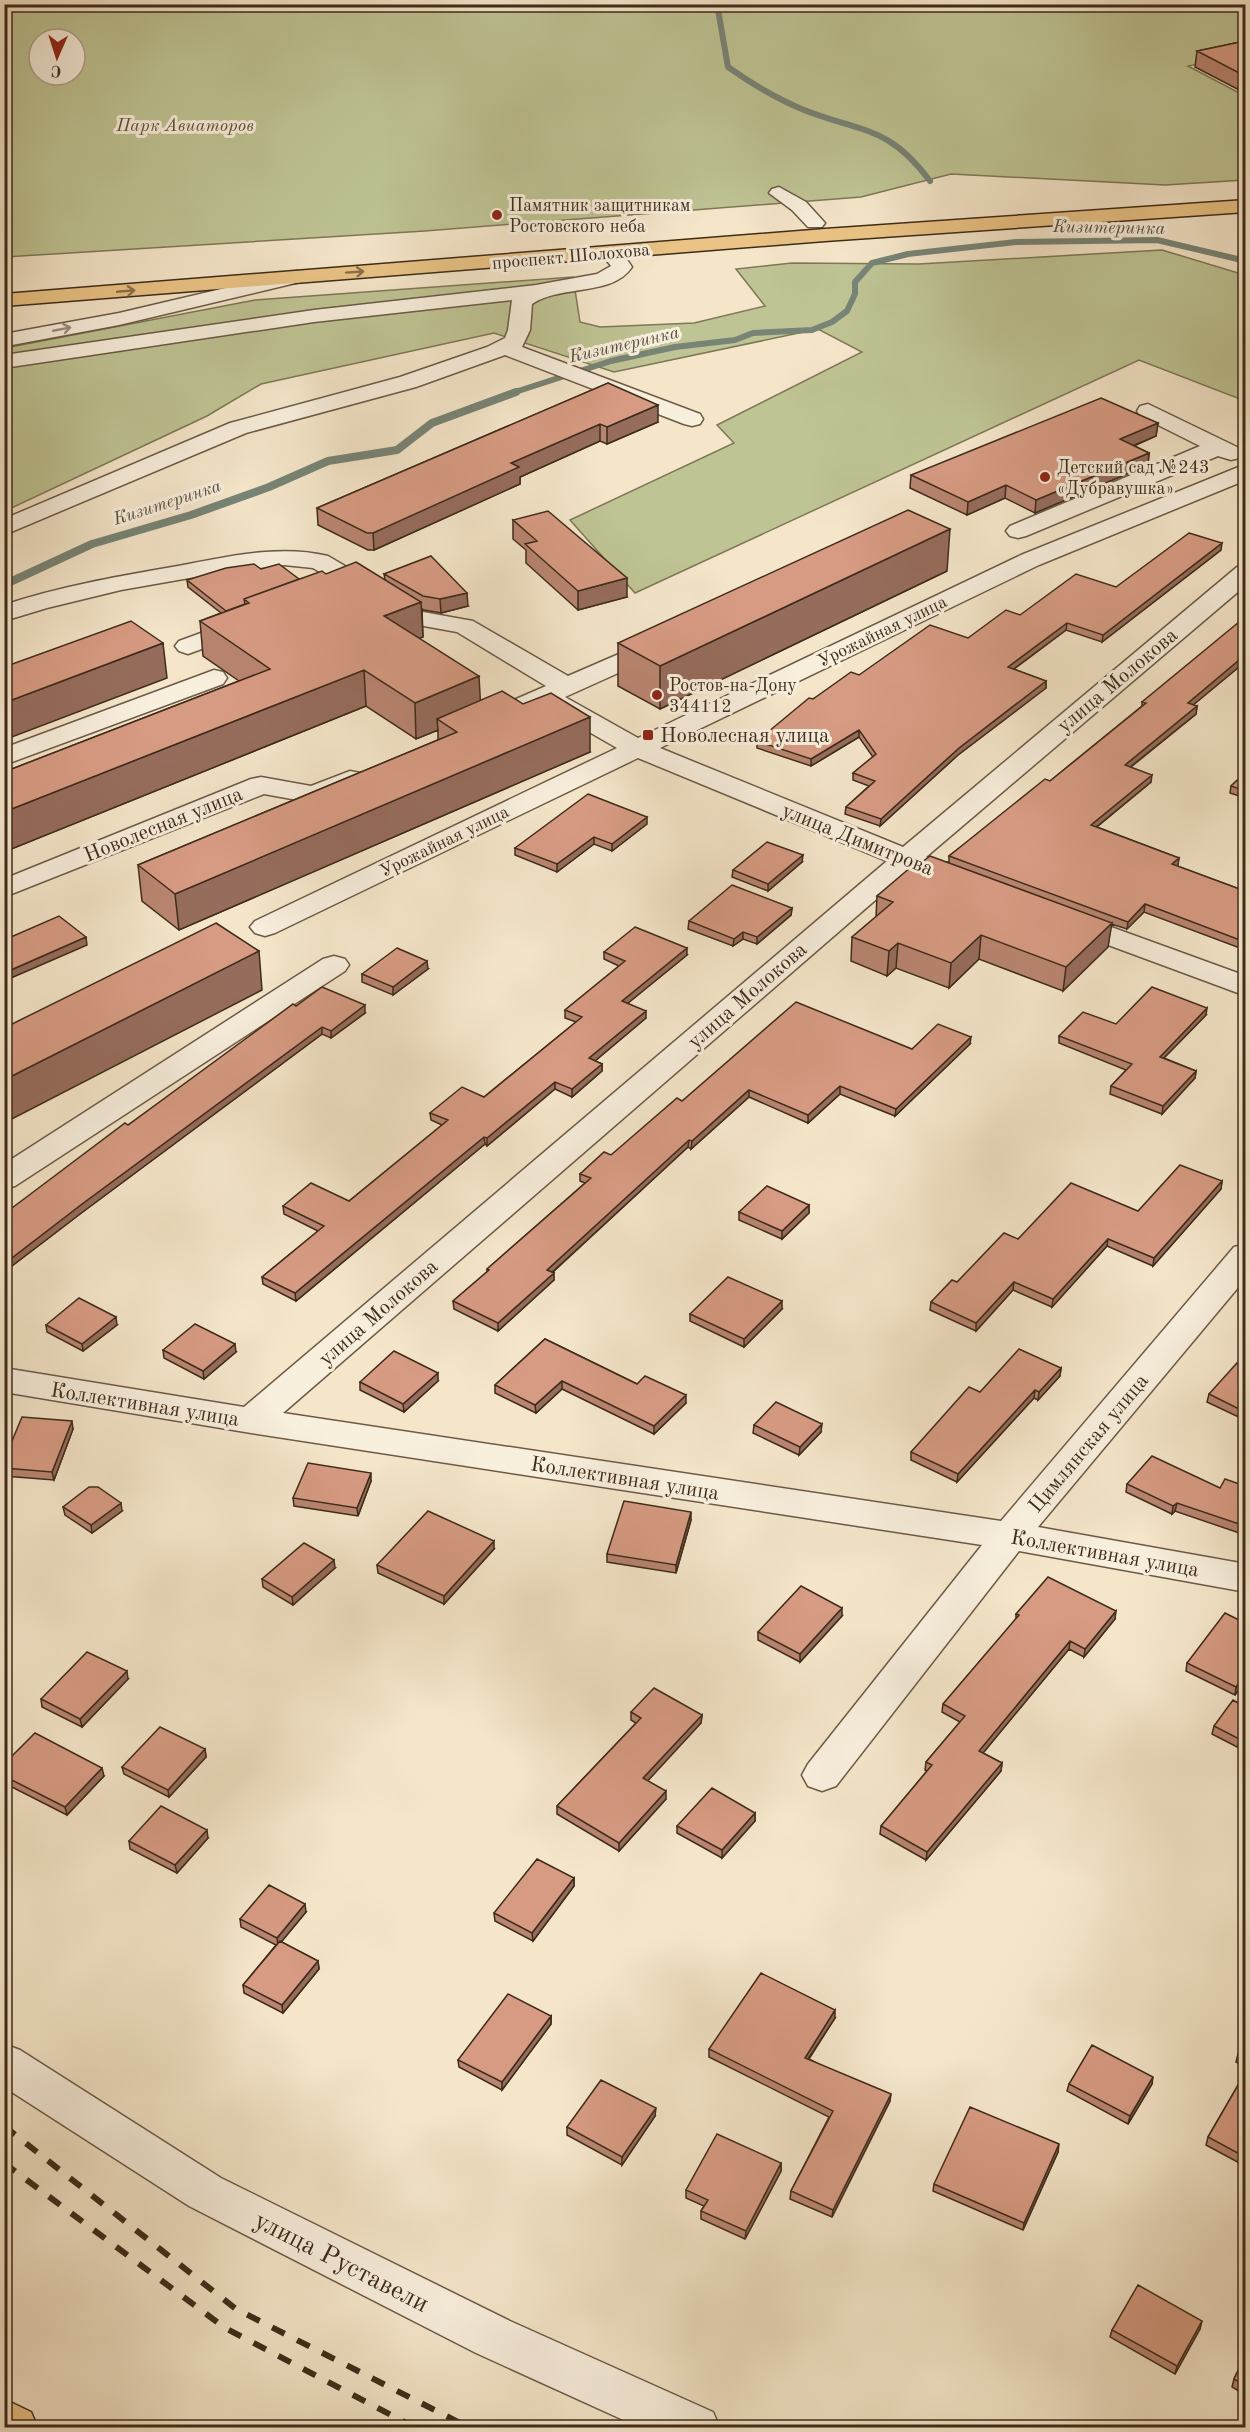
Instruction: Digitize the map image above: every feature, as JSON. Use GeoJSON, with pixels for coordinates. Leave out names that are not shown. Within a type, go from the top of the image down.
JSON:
{"type":"FeatureCollection","features":[{"type":"Feature","properties":{"kind":"main road","name":"проспект Шолохова"},"geometry":{"type":"LineString","coordinates":[[4,284],[815,223],[1245,194]]}},
{"type":"Feature","properties":{"kind":"main road","name":"проспект Шолохова"},"geometry":{"type":"LineString","coordinates":[[4,300],[825,235],[1245,206]]}},
{"type":"Feature","properties":{"kind":"main road"},"geometry":{"type":"LineString","coordinates":[[4,2422],[14,2427]]}},
{"type":"Feature","properties":{"kind":"street"},"geometry":{"type":"LineString","coordinates":[[779,193],[799,206],[815,223]]}},
{"type":"Feature","properties":{"kind":"street"},"geometry":{"type":"LineString","coordinates":[[4,362],[315,316],[534,291],[556,285],[594,281],[615,276],[622,267],[611,253]]}},
{"type":"Feature","properties":{"kind":"street"},"geometry":{"type":"LineString","coordinates":[[4,340],[119,319],[297,277]]}},
{"type":"Feature","properties":{"kind":"street"},"geometry":{"type":"LineString","coordinates":[[4,528],[238,428],[408,382],[495,352],[514,342],[519,330],[522,301],[534,291]]}},
{"type":"Feature","properties":{"kind":"street"},"geometry":{"type":"LineString","coordinates":[[503,347],[692,419]]}},
{"type":"Feature","properties":{"kind":"street"},"geometry":{"type":"LineString","coordinates":[[1148,411],[1245,461]]}},
{"type":"Feature","properties":{"kind":"street"},"geometry":{"type":"LineString","coordinates":[[1018,531],[1219,447]]}},
{"type":"Feature","properties":{"kind":"street","name":"Урожайная улица"},"geometry":{"type":"LineString","coordinates":[[264,927],[1030,560],[1245,471]]}},
{"type":"Feature","properties":{"kind":"street"},"geometry":{"type":"LineString","coordinates":[[1101,496],[1139,515]]}},
{"type":"Feature","properties":{"kind":"street","name":"улица Димитрова"},"geometry":{"type":"LineString","coordinates":[[4,614],[39,602],[121,583],[284,558],[319,561],[356,583],[401,616],[464,626],[637,748],[950,875]]}},
{"type":"Feature","properties":{"kind":"street","name":"улица Молокова"},"geometry":{"type":"LineString","coordinates":[[250,1421],[1245,572]]}},
{"type":"Feature","properties":{"kind":"street"},"geometry":{"type":"LineString","coordinates":[[323,595],[356,583]]}},
{"type":"Feature","properties":{"kind":"street"},"geometry":{"type":"LineString","coordinates":[[188,646],[267,616]]}},
{"type":"Feature","properties":{"kind":"street"},"geometry":{"type":"LineString","coordinates":[[483,723],[682,636]]}},
{"type":"Feature","properties":{"kind":"street"},"geometry":{"type":"LineString","coordinates":[[4,757],[214,678]]}},
{"type":"Feature","properties":{"kind":"street","name":"Новолесная улица"},"geometry":{"type":"LineString","coordinates":[[4,889],[261,785],[314,795],[377,768]]}},
{"type":"Feature","properties":{"kind":"street"},"geometry":{"type":"LineString","coordinates":[[1037,908],[1245,987]]}},
{"type":"Feature","properties":{"kind":"street"},"geometry":{"type":"LineString","coordinates":[[4,1179],[334,965]]}},
{"type":"Feature","properties":{"kind":"street","name":"Цимлянская улица"},"geometry":{"type":"LineString","coordinates":[[822,1775],[1010,1536],[1245,1255]]}},
{"type":"Feature","properties":{"kind":"street","name":"Коллективная улица"},"geometry":{"type":"LineString","coordinates":[[4,1380],[250,1421],[1010,1536],[1245,1578]]}},
{"type":"Feature","properties":{"kind":"street","name":"улица Руставели"},"geometry":{"type":"LineString","coordinates":[[4,2063],[205,2192],[493,2337],[696,2427]]}},
{"type":"Feature","properties":{"kind":"green space","name":"Парк Авиаторов"},"geometry":{"type":"Polygon","coordinates":[[[5,5],[1245,5],[1245,55],[1188,66],[1245,96],[1245,180],[1165,185],[951,174],[861,197],[425,231],[5,257],[5,5]]]}},
{"type":"Feature","properties":{"kind":"green space"},"geometry":{"type":"Polygon","coordinates":[[[1162,250],[1245,275],[1245,401],[1139,360],[635,593],[570,520],[734,443],[717,425],[862,352],[818,329],[614,372],[494,333],[261,384],[207,416],[5,511],[5,348],[255,300],[573,277],[580,322],[600,327],[694,323],[765,306],[736,269],[792,263],[919,264],[1162,250]]]}},
{"type":"Feature","properties":{"kind":"building"},"geometry":{"type":"Polygon","coordinates":[[[1245,41],[1245,76],[1197,51],[1245,41]]]}},
{"type":"Feature","properties":{"kind":"building"},"geometry":{"type":"Polygon","coordinates":[[[608,383],[658,405],[607,427],[600,424],[511,463],[519,467],[373,533],[367,533],[317,508],[608,383]]]}},
{"type":"Feature","properties":{"kind":"building"},"geometry":{"type":"Polygon","coordinates":[[[1101,398],[1158,423],[1120,439],[1149,453],[1036,500],[1006,485],[968,502],[911,475],[1101,398]]]}},
{"type":"Feature","properties":{"kind":"building"},"geometry":{"type":"Polygon","coordinates":[[[908,510],[950,529],[660,666],[618,643],[908,510]]]}},
{"type":"Feature","properties":{"kind":"building"},"geometry":{"type":"Polygon","coordinates":[[[548,511],[627,578],[578,591],[525,544],[537,541],[513,520],[548,511]]]}},
{"type":"Feature","properties":{"kind":"building"},"geometry":{"type":"Polygon","coordinates":[[[1189,533],[1222,543],[1103,635],[1067,623],[1008,667],[1046,681],[959,748],[881,819],[846,807],[875,781],[853,773],[876,754],[859,730],[811,759],[757,741],[809,698],[813,699],[851,672],[859,675],[930,625],[968,638],[1006,610],[1020,615],[1076,574],[1116,587],[1189,533]]]}},
{"type":"Feature","properties":{"kind":"building"},"geometry":{"type":"Polygon","coordinates":[[[431,556],[467,593],[440,599],[423,596],[384,574],[431,556]]]}},
{"type":"Feature","properties":{"kind":"building"},"geometry":{"type":"Polygon","coordinates":[[[356,562],[421,602],[384,616],[479,676],[415,703],[364,670],[4,812],[4,772],[270,669],[200,621],[249,603],[244,599],[322,571],[326,574],[356,562]]]}},
{"type":"Feature","properties":{"kind":"building"},"geometry":{"type":"Polygon","coordinates":[[[254,564],[261,569],[279,564],[299,579],[244,599],[245,604],[226,611],[187,580],[226,568],[254,564]]]}},
{"type":"Feature","properties":{"kind":"building"},"geometry":{"type":"Polygon","coordinates":[[[1245,617],[1245,655],[1188,703],[1197,706],[1125,765],[1152,775],[1091,825],[1179,858],[1172,864],[1245,891],[1245,942],[1145,904],[1128,922],[949,856],[1045,779],[1050,781],[1146,703],[1142,702],[1245,617]]]}},
{"type":"Feature","properties":{"kind":"building"},"geometry":{"type":"Polygon","coordinates":[[[131,621],[163,643],[4,703],[4,667],[131,621]]]}},
{"type":"Feature","properties":{"kind":"building"},"geometry":{"type":"Polygon","coordinates":[[[502,691],[523,704],[551,693],[590,717],[175,894],[138,865],[457,732],[437,719],[502,691]]]}},
{"type":"Feature","properties":{"kind":"building"},"geometry":{"type":"Polygon","coordinates":[[[1245,773],[1245,791],[1231,786],[1245,773]]]}},
{"type":"Feature","properties":{"kind":"building"},"geometry":{"type":"Polygon","coordinates":[[[588,794],[647,817],[612,844],[594,837],[557,864],[515,848],[588,794]]]}},
{"type":"Feature","properties":{"kind":"building"},"geometry":{"type":"Polygon","coordinates":[[[767,842],[803,855],[768,884],[733,870],[767,842]]]}},
{"type":"Feature","properties":{"kind":"building"},"geometry":{"type":"Polygon","coordinates":[[[930,856],[1112,923],[1066,967],[981,935],[951,963],[898,943],[889,951],[852,937],[893,902],[877,896],[918,861],[922,862],[930,856]]]}},
{"type":"Feature","properties":{"kind":"building"},"geometry":{"type":"Polygon","coordinates":[[[732,885],[792,908],[757,937],[743,932],[734,939],[689,921],[732,885]]]}},
{"type":"Feature","properties":{"kind":"building"},"geometry":{"type":"Polygon","coordinates":[[[59,916],[86,937],[4,973],[4,940],[59,916]]]}},
{"type":"Feature","properties":{"kind":"building"},"geometry":{"type":"Polygon","coordinates":[[[216,923],[259,951],[4,1080],[4,1028],[216,923]]]}},
{"type":"Feature","properties":{"kind":"building"},"geometry":{"type":"Polygon","coordinates":[[[635,927],[687,948],[622,1001],[646,1011],[589,1058],[602,1064],[572,1089],[555,1082],[487,1138],[484,1137],[295,1293],[262,1277],[324,1226],[283,1206],[311,1183],[349,1201],[448,1120],[430,1113],[462,1087],[484,1097],[582,1017],[565,1010],[625,961],[604,952],[635,927]]]}},
{"type":"Feature","properties":{"kind":"building"},"geometry":{"type":"Polygon","coordinates":[[[397,948],[427,961],[393,987],[362,974],[397,948]]]}},
{"type":"Feature","properties":{"kind":"building"},"geometry":{"type":"Polygon","coordinates":[[[322,987],[365,1005],[331,1031],[322,1027],[4,1264],[4,1214],[125,1123],[128,1125],[293,1004],[296,1006],[322,987]]]}},
{"type":"Feature","properties":{"kind":"building"},"geometry":{"type":"Polygon","coordinates":[[[1152,987],[1207,1008],[1160,1057],[1196,1071],[1163,1106],[1111,1086],[1132,1064],[1059,1036],[1083,1012],[1116,1024],[1152,987]]]}},
{"type":"Feature","properties":{"kind":"building"},"geometry":{"type":"Polygon","coordinates":[[[796,1002],[912,1049],[938,1024],[971,1037],[896,1109],[840,1086],[808,1115],[749,1090],[692,1141],[689,1140],[547,1270],[554,1273],[498,1323],[453,1301],[591,1178],[580,1174],[604,1152],[611,1155],[677,1098],[682,1101],[796,1002]]]}},
{"type":"Feature","properties":{"kind":"building"},"geometry":{"type":"Polygon","coordinates":[[[1180,1165],[1222,1181],[1154,1258],[1108,1239],[1053,1299],[1014,1282],[976,1323],[931,1302],[952,1280],[957,1282],[1004,1233],[1018,1239],[1071,1183],[1138,1211],[1180,1165]]]}},
{"type":"Feature","properties":{"kind":"building"},"geometry":{"type":"Polygon","coordinates":[[[767,1186],[809,1205],[782,1231],[739,1212],[767,1186]]]}},
{"type":"Feature","properties":{"kind":"building"},"geometry":{"type":"Polygon","coordinates":[[[728,1277],[782,1301],[744,1339],[690,1314],[728,1277]]]}},
{"type":"Feature","properties":{"kind":"building"},"geometry":{"type":"Polygon","coordinates":[[[79,1298],[116,1317],[82,1344],[46,1325],[79,1298]]]}},
{"type":"Feature","properties":{"kind":"building"},"geometry":{"type":"Polygon","coordinates":[[[195,1324],[235,1344],[203,1371],[163,1350],[195,1324]]]}},
{"type":"Feature","properties":{"kind":"building"},"geometry":{"type":"Polygon","coordinates":[[[545,1339],[637,1384],[645,1376],[686,1395],[654,1426],[562,1381],[535,1405],[495,1385],[545,1339]]]}},
{"type":"Feature","properties":{"kind":"building"},"geometry":{"type":"Polygon","coordinates":[[[1019,1349],[1061,1368],[1039,1392],[1035,1390],[958,1474],[911,1452],[969,1387],[980,1392],[1019,1349]]]}},
{"type":"Feature","properties":{"kind":"building"},"geometry":{"type":"Polygon","coordinates":[[[394,1351],[438,1373],[403,1404],[360,1382],[394,1351]]]}},
{"type":"Feature","properties":{"kind":"building"},"geometry":{"type":"Polygon","coordinates":[[[1237,1363],[1245,1367],[1245,1412],[1209,1394],[1237,1363]]]}},
{"type":"Feature","properties":{"kind":"building"},"geometry":{"type":"Polygon","coordinates":[[[776,1402],[822,1424],[800,1447],[754,1425],[776,1402]]]}},
{"type":"Feature","properties":{"kind":"building"},"geometry":{"type":"Polygon","coordinates":[[[22,1417],[72,1421],[52,1472],[4,1468],[4,1460],[22,1417]]]}},
{"type":"Feature","properties":{"kind":"building"},"geometry":{"type":"Polygon","coordinates":[[[1152,1456],[1220,1488],[1225,1479],[1245,1486],[1245,1526],[1177,1503],[1173,1506],[1127,1484],[1152,1456]]]}},
{"type":"Feature","properties":{"kind":"building"},"geometry":{"type":"Polygon","coordinates":[[[308,1463],[371,1473],[357,1508],[293,1498],[308,1463]]]}},
{"type":"Feature","properties":{"kind":"building"},"geometry":{"type":"Polygon","coordinates":[[[89,1487],[98,1487],[121,1503],[91,1525],[63,1507],[89,1487]]]}},
{"type":"Feature","properties":{"kind":"building"},"geometry":{"type":"Polygon","coordinates":[[[624,1501],[691,1512],[676,1565],[607,1554],[624,1501]]]}},
{"type":"Feature","properties":{"kind":"building"},"geometry":{"type":"Polygon","coordinates":[[[428,1511],[494,1541],[444,1596],[377,1565],[428,1511]]]}},
{"type":"Feature","properties":{"kind":"building"},"geometry":{"type":"Polygon","coordinates":[[[304,1543],[334,1560],[292,1597],[262,1579],[304,1543]]]}},
{"type":"Feature","properties":{"kind":"building"},"geometry":{"type":"Polygon","coordinates":[[[1048,1577],[1116,1611],[1085,1649],[1070,1641],[979,1751],[1002,1763],[927,1852],[881,1826],[932,1765],[926,1762],[965,1716],[943,1704],[1019,1615],[1016,1614],[1048,1577]]]}},
{"type":"Feature","properties":{"kind":"building"},"geometry":{"type":"Polygon","coordinates":[[[801,1586],[842,1608],[800,1654],[758,1632],[801,1586]]]}},
{"type":"Feature","properties":{"kind":"building"},"geometry":{"type":"Polygon","coordinates":[[[1225,1613],[1245,1623],[1245,1675],[1236,1687],[1187,1663],[1225,1613]]]}},
{"type":"Feature","properties":{"kind":"building"},"geometry":{"type":"Polygon","coordinates":[[[87,1652],[127,1671],[80,1719],[41,1699],[87,1652]]]}},
{"type":"Feature","properties":{"kind":"building"},"geometry":{"type":"Polygon","coordinates":[[[654,1688],[702,1715],[643,1778],[666,1791],[619,1843],[557,1806],[641,1718],[631,1712],[654,1688]]]}},
{"type":"Feature","properties":{"kind":"building"},"geometry":{"type":"Polygon","coordinates":[[[1233,1700],[1245,1707],[1245,1742],[1214,1726],[1233,1700]]]}},
{"type":"Feature","properties":{"kind":"building"},"geometry":{"type":"Polygon","coordinates":[[[160,1727],[205,1749],[168,1790],[122,1767],[160,1727]]]}},
{"type":"Feature","properties":{"kind":"building"},"geometry":{"type":"Polygon","coordinates":[[[35,1733],[102,1768],[65,1807],[4,1776],[4,1764],[35,1733]]]}},
{"type":"Feature","properties":{"kind":"building"},"geometry":{"type":"Polygon","coordinates":[[[712,1788],[755,1813],[722,1850],[677,1826],[712,1788]]]}},
{"type":"Feature","properties":{"kind":"building"},"geometry":{"type":"Polygon","coordinates":[[[161,1806],[207,1830],[175,1865],[129,1841],[161,1806]]]}},
{"type":"Feature","properties":{"kind":"building"},"geometry":{"type":"Polygon","coordinates":[[[537,1859],[574,1878],[532,1933],[494,1913],[537,1859]]]}},
{"type":"Feature","properties":{"kind":"building"},"geometry":{"type":"Polygon","coordinates":[[[269,1885],[305,1904],[277,1938],[240,1919],[269,1885]]]}},
{"type":"Feature","properties":{"kind":"building"},"geometry":{"type":"Polygon","coordinates":[[[280,1941],[318,1961],[282,2005],[243,1985],[280,1941]]]}},
{"type":"Feature","properties":{"kind":"building"},"geometry":{"type":"Polygon","coordinates":[[[761,1973],[835,2010],[805,2058],[891,2094],[833,2210],[791,2191],[833,2111],[709,2049],[761,1973]]]}},
{"type":"Feature","properties":{"kind":"building"},"geometry":{"type":"Polygon","coordinates":[[[508,1994],[551,2016],[502,2082],[458,2060],[508,1994]]]}},
{"type":"Feature","properties":{"kind":"building"},"geometry":{"type":"Polygon","coordinates":[[[1245,2040],[1245,2058],[1238,2054],[1245,2040]]]}},
{"type":"Feature","properties":{"kind":"building"},"geometry":{"type":"Polygon","coordinates":[[[1092,2045],[1153,2077],[1130,2116],[1069,2084],[1092,2045]]]}},
{"type":"Feature","properties":{"kind":"building"},"geometry":{"type":"Polygon","coordinates":[[[1245,2073],[1245,2157],[1208,2137],[1245,2073]]]}},
{"type":"Feature","properties":{"kind":"building"},"geometry":{"type":"Polygon","coordinates":[[[601,2080],[656,2108],[622,2157],[567,2127],[601,2080]]]}},
{"type":"Feature","properties":{"kind":"building"},"geometry":{"type":"Polygon","coordinates":[[[970,2107],[1059,2144],[1024,2223],[934,2184],[970,2107]]]}},
{"type":"Feature","properties":{"kind":"building"},"geometry":{"type":"Polygon","coordinates":[[[717,2134],[781,2163],[746,2231],[701,2211],[708,2200],[686,2190],[717,2134]]]}},
{"type":"Feature","properties":{"kind":"building"},"geometry":{"type":"Polygon","coordinates":[[[1138,2285],[1202,2321],[1177,2366],[1112,2330],[1138,2285]]]}},
{"type":"Feature","properties":{"kind":"building"},"geometry":{"type":"Polygon","coordinates":[[[1245,2356],[1245,2386],[1234,2379],[1245,2356]]]}},
{"type":"Feature","properties":{"kind":"waterway","name":"Кизитеринка"},"geometry":{"type":"LineString","coordinates":[[717,4],[728,67],[765,91],[794,106],[887,140],[915,163],[930,181]]}},
{"type":"Feature","properties":{"kind":"waterway","name":"Кизитеринка"},"geometry":{"type":"LineString","coordinates":[[512,393],[611,361],[675,347],[735,340],[753,333],[812,330],[832,322],[847,311],[855,294],[855,282],[872,263],[908,254],[1016,242],[1157,240],[1246,261]]}},
{"type":"Feature","properties":{"kind":"waterway","name":"Кизитеринка"},"geometry":{"type":"LineString","coordinates":[[10,582],[92,544],[191,515],[269,487],[328,461],[397,450],[432,423],[516,392]]}},
{"type":"Feature","properties":{"kind":"railway"},"geometry":{"type":"LineString","coordinates":[[4,2126],[236,2309],[470,2428]]}},
{"type":"Feature","properties":{"kind":"railway"},"geometry":{"type":"LineString","coordinates":[[4,2163],[225,2328],[416,2428]]}},
{"type":"Feature","properties":{"kind":"place","name":"Памятник защитникам Ростовского неба"},"geometry":{"type":"Point","coordinates":[497,215]}},
{"type":"Feature","properties":{"kind":"place","name":"Детский сад №243 «Дубравушка»"},"geometry":{"type":"Point","coordinates":[1045,477]}},
{"type":"Feature","properties":{"kind":"place","name":"Ростов-на-Дону 344112"},"geometry":{"type":"Point","coordinates":[657,695]}},
{"type":"Feature","properties":{"kind":"place","name":"Новолесная улица"},"geometry":{"type":"Point","coordinates":[648,735]}}]}
